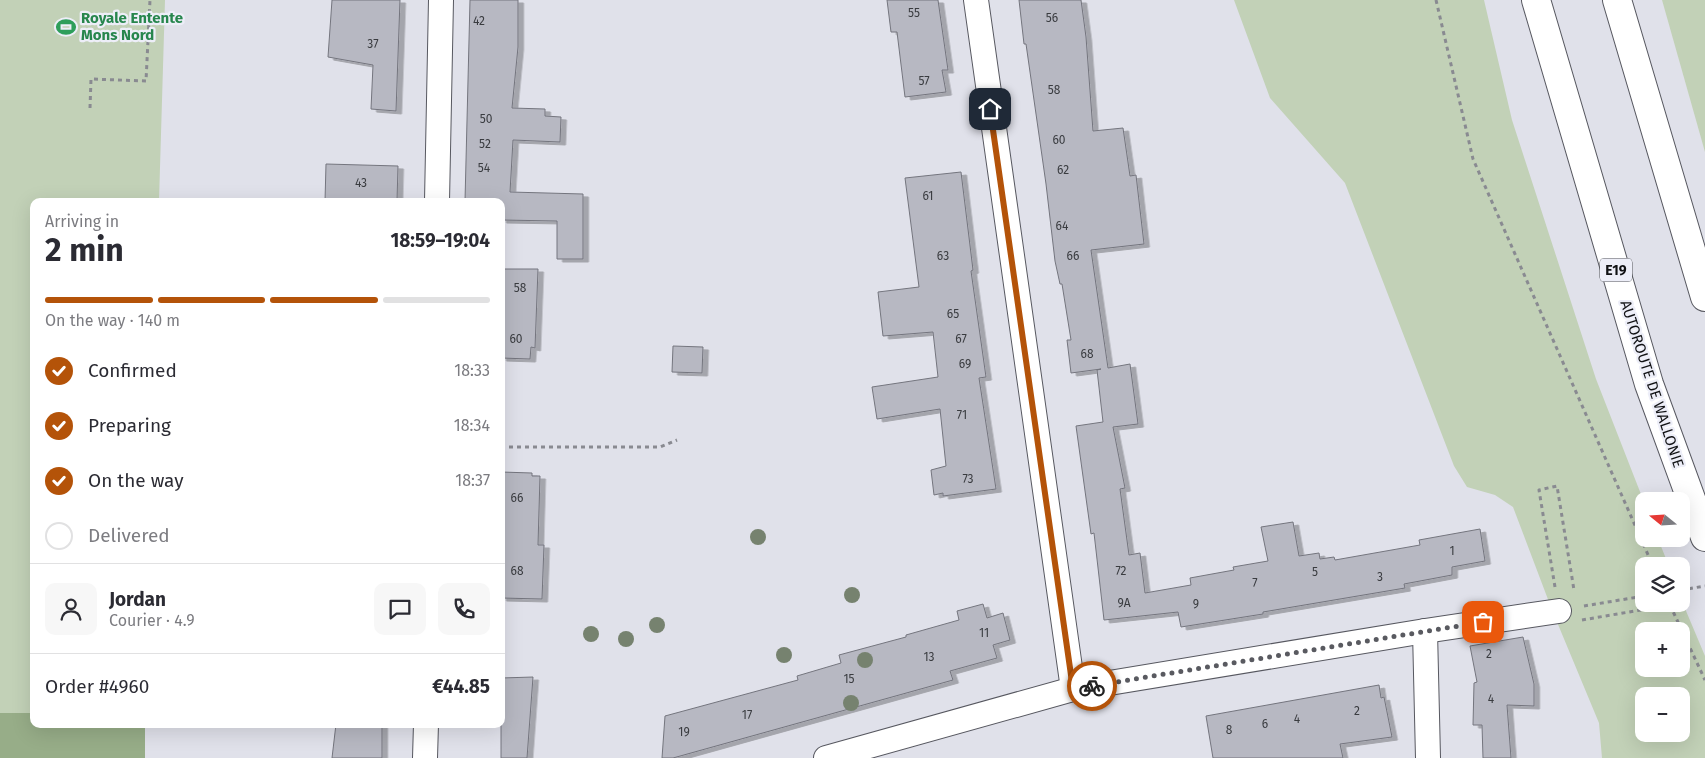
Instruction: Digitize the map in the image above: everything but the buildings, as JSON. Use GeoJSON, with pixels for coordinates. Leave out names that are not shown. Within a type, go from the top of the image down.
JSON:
{"type":"FeatureCollection","features":[{"type":"Feature","properties":{"kind":"highway","name":"AUTOROUTE DE WALLONIE"},"geometry":{"type":"LineString","coordinates":[[1536,0],[1649,384],[1705,536]]}},
{"type":"Feature","properties":{"kind":"highway"},"geometry":{"type":"LineString","coordinates":[[1617,0],[1705,297]]}},
{"type":"Feature","properties":{"kind":"street"},"geometry":{"type":"LineString","coordinates":[[437,198],[441,0]]}},
{"type":"Feature","properties":{"kind":"street"},"geometry":{"type":"LineString","coordinates":[[976,0],[1073,689]]}},
{"type":"Feature","properties":{"kind":"street"},"geometry":{"type":"LineString","coordinates":[[826,758],[1073,689],[1570,606]]}},
{"type":"Feature","properties":{"kind":"street"},"geometry":{"type":"LineString","coordinates":[[1425,631],[1428,758]]}},
{"type":"Feature","properties":{"kind":"street"},"geometry":{"type":"LineString","coordinates":[[425,758],[426,728]]}},
{"type":"Feature","properties":{"kind":"path"},"geometry":{"type":"LineString","coordinates":[[90,108],[91,79],[146,81],[150,0]]}},
{"type":"Feature","properties":{"kind":"path"},"geometry":{"type":"LineString","coordinates":[[1436,0],[1473,159],[1649,557]]}},
{"type":"Feature","properties":{"kind":"path"},"geometry":{"type":"LineString","coordinates":[[505,446],[660,447],[678,440]]}},
{"type":"Feature","properties":{"kind":"path"},"geometry":{"type":"LineString","coordinates":[[1570,606],[1557,486],[1539,490],[1573,622],[1635,610]]}},
{"type":"Feature","properties":{"kind":"path"},"geometry":{"type":"LineString","coordinates":[[1690,588],[1705,586]]}},
{"type":"Feature","properties":{"kind":"path"},"geometry":{"type":"LineString","coordinates":[[1570,606],[1635,597]]}},
{"type":"Feature","properties":{"kind":"path"},"geometry":{"type":"LineString","coordinates":[[1674,612],[1705,680]]}},
{"type":"Feature","properties":{"kind":"green space"},"geometry":{"type":"Polygon","coordinates":[[[0,0],[165,0],[159,198],[30,198],[30,713],[0,713],[0,0]]]}},
{"type":"Feature","properties":{"kind":"green space"},"geometry":{"type":"Polygon","coordinates":[[[1234,0],[1484,0],[1512,120],[1596,379],[1640,492],[1635,492],[1635,548],[1662,548],[1665,557],[1635,557],[1635,612],[1686,612],[1705,656],[1705,758],[1602,758],[1599,723],[1552,610],[1513,507],[1495,495],[1467,487],[1454,466],[1345,183],[1270,98],[1234,0]]]}},
{"type":"Feature","properties":{"kind":"green space"},"geometry":{"type":"Polygon","coordinates":[[[1662,0],[1705,0],[1705,152],[1662,0]]]}},
{"type":"Feature","properties":{"kind":"green space"},"geometry":{"type":"Polygon","coordinates":[[[0,713],[30,713],[30,728],[145,728],[145,758],[0,758],[0,713]]]}},
{"type":"Feature","properties":{"kind":"way so far"},"geometry":{"type":"LineString","coordinates":[[1092,686],[1483,622]]}},
{"type":"Feature","properties":{"kind":"place","name":"Royale Entente Mons Nord"},"geometry":{"type":"Point","coordinates":[66,27]}},
{"type":"Feature","properties":{"kind":"route"},"geometry":{"type":"LineString","coordinates":[[990,109],[1073,689],[1092,686]]}}]}
